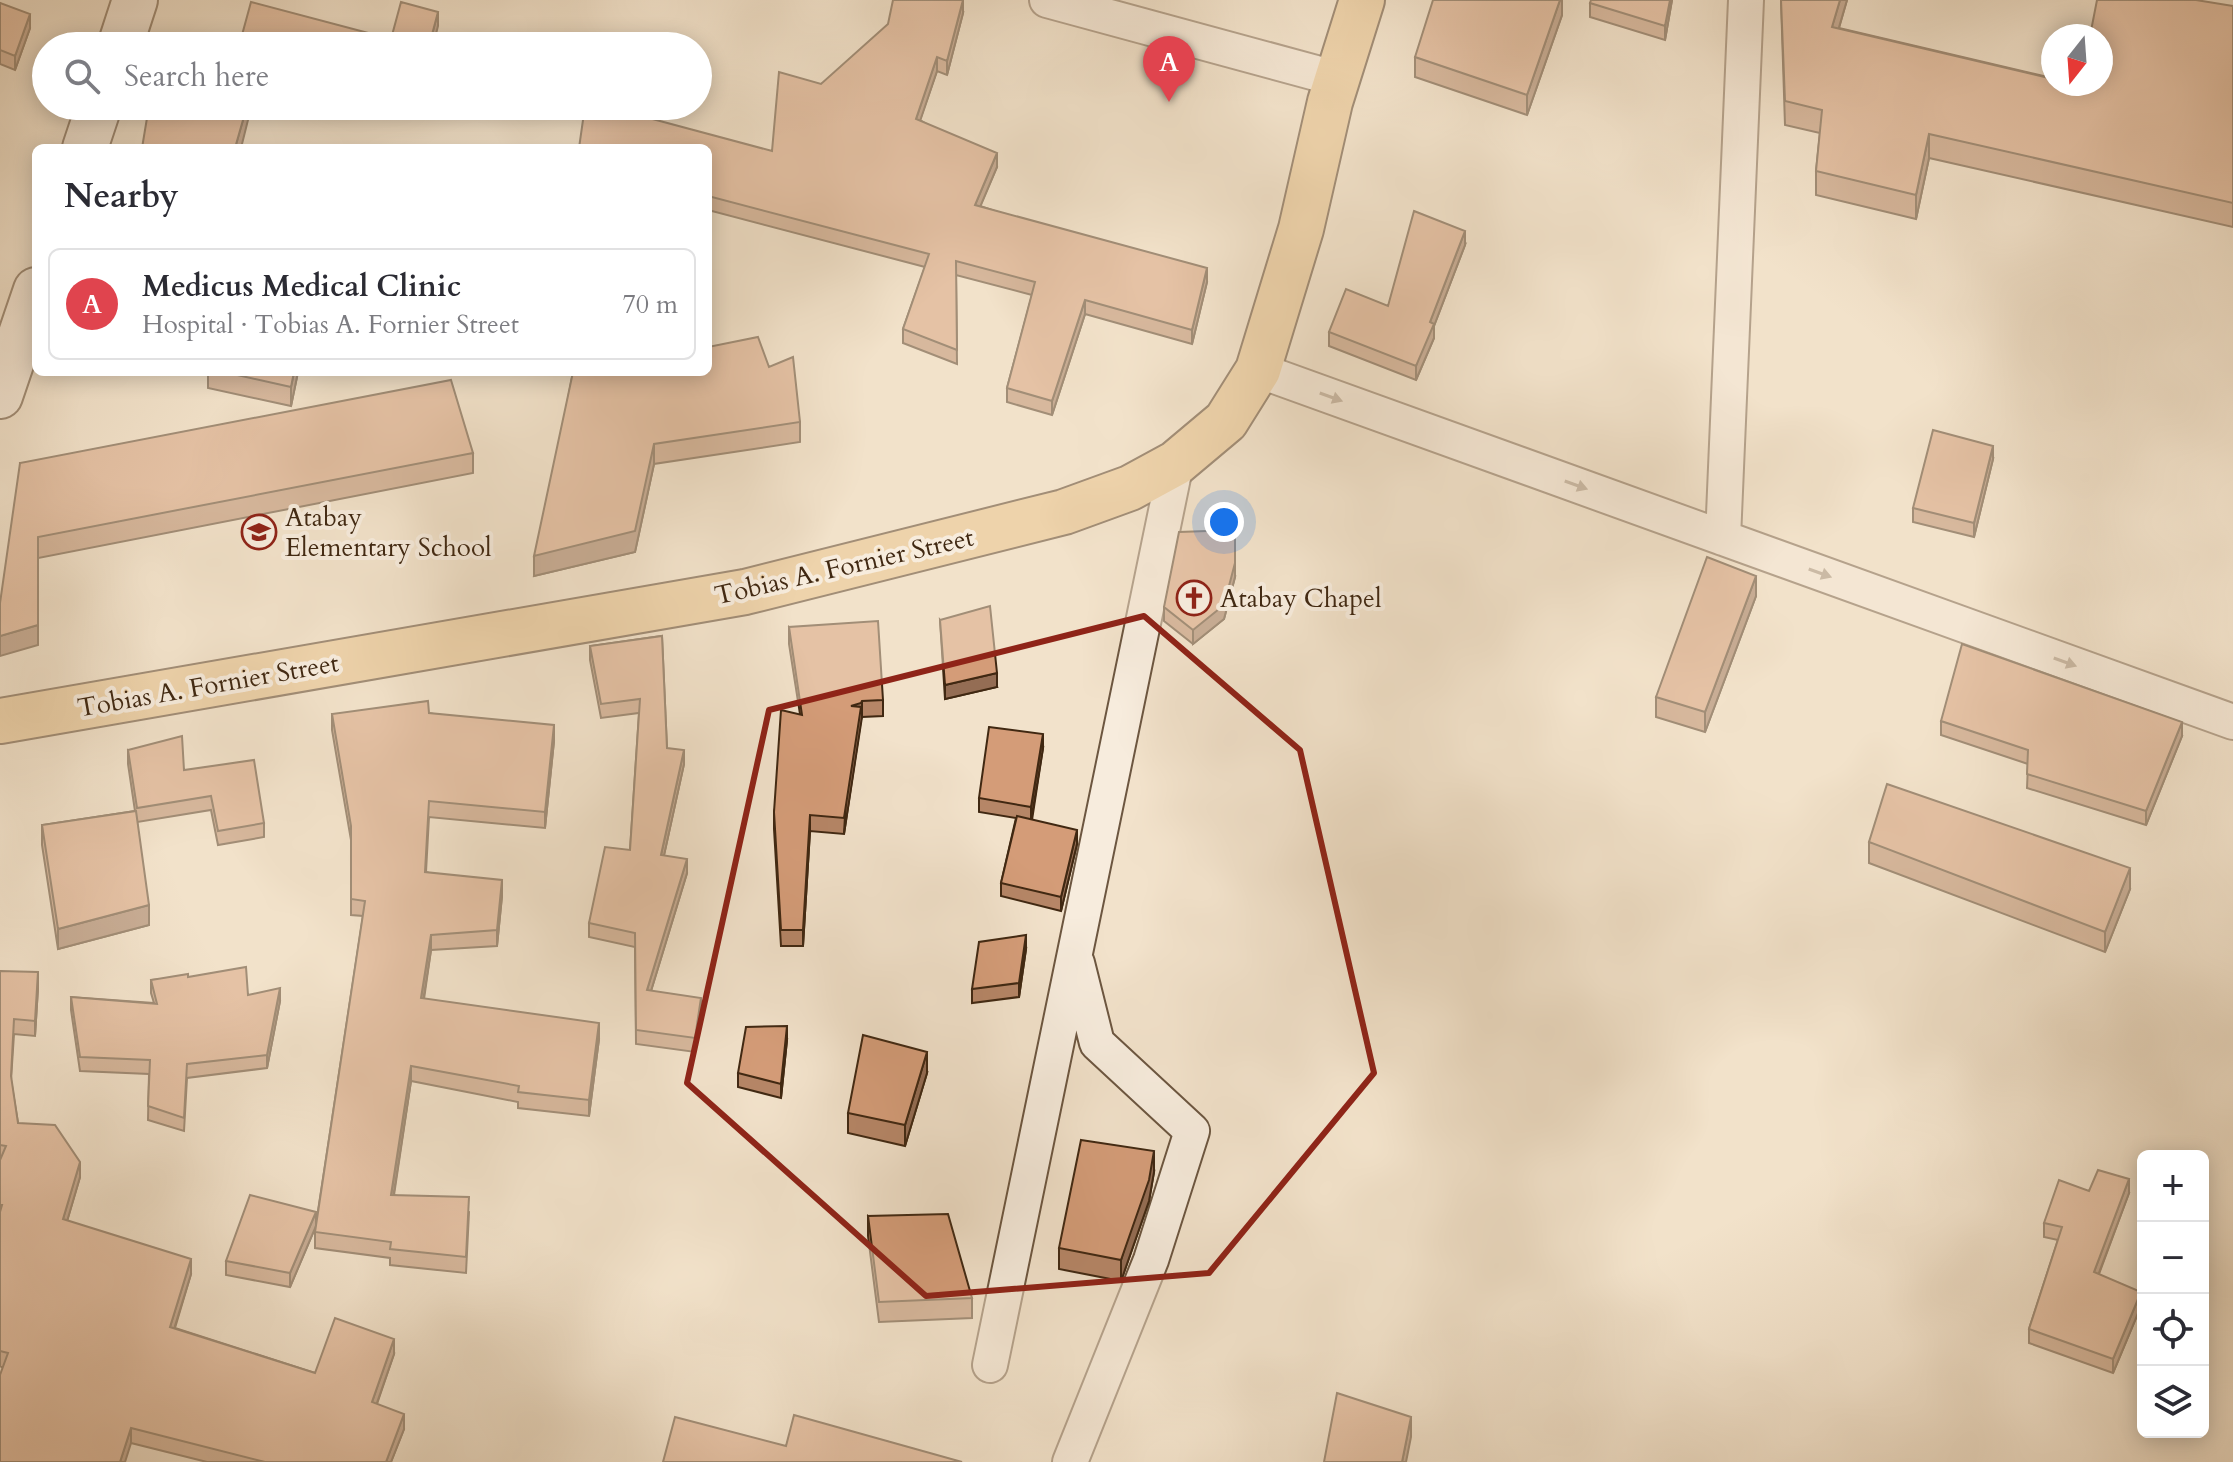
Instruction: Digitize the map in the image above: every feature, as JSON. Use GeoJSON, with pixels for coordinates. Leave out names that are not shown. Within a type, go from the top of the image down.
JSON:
{"type":"FeatureCollection","features":[{"type":"Feature","properties":{"kind":"main road"},"geometry":{"type":"LineString","coordinates":[[125,32],[135,0]]}},
{"type":"Feature","properties":{"kind":"main road","name":"Tobias A. Fornier Street"},"geometry":{"type":"LineString","coordinates":[[0,721],[745,592],[1064,512],[1130,488],[1176,463],[1226,421],[1258,370],[1301,229],[1330,102],[1362,0]]}},
{"type":"Feature","properties":{"kind":"main road"},"geometry":{"type":"LineString","coordinates":[[86,144],[94,120]]}},
{"type":"Feature","properties":{"kind":"main road"},"geometry":{"type":"LineString","coordinates":[[0,396],[32,302]]}},
{"type":"Feature","properties":{"kind":"street"},"geometry":{"type":"LineString","coordinates":[[1047,0],[1338,79]]}},
{"type":"Feature","properties":{"kind":"street"},"geometry":{"type":"LineString","coordinates":[[1723,538],[1746,0]]}},
{"type":"Feature","properties":{"kind":"street"},"geometry":{"type":"LineString","coordinates":[[1258,370],[2233,722]]}},
{"type":"Feature","properties":{"kind":"street"},"geometry":{"type":"LineString","coordinates":[[990,1365],[1176,463]]}},
{"type":"Feature","properties":{"kind":"street"},"geometry":{"type":"LineString","coordinates":[[1070,1462],[1151,1260],[1192,1131],[1097,1043],[1075,955]]}},
{"type":"Feature","properties":{"kind":"highlighted area"},"geometry":{"type":"Polygon","coordinates":[[[1144,616],[1300,750],[1374,1073],[1209,1273],[926,1296],[687,1083],[769,710],[1144,616]]]}},
{"type":"Feature","properties":{"kind":"building"},"geometry":{"type":"Polygon","coordinates":[[[893,0],[963,0],[947,61],[937,57],[916,119],[997,153],[975,205],[1207,268],[1192,330],[1085,300],[1052,401],[1007,388],[1035,282],[956,261],[957,350],[903,329],[929,254],[712,197],[712,144],[580,144],[583,120],[656,120],[772,151],[779,72],[821,84],[888,24],[893,0]]]}},
{"type":"Feature","properties":{"kind":"building"},"geometry":{"type":"Polygon","coordinates":[[[1433,0],[1560,0],[1527,95],[1415,57],[1433,0]]]}},
{"type":"Feature","properties":{"kind":"building"},"geometry":{"type":"Polygon","coordinates":[[[1591,0],[1670,0],[1665,26],[1590,3],[1591,0]]]}},
{"type":"Feature","properties":{"kind":"building"},"geometry":{"type":"Polygon","coordinates":[[[1781,0],[1840,0],[1832,27],[2041,76],[2041,96],[2113,96],[2113,24],[2092,24],[2097,0],[2196,0],[2233,6],[2233,203],[1929,134],[1916,195],[1816,171],[1822,110],[1785,101],[1781,0]]]}},
{"type":"Feature","properties":{"kind":"building"},"geometry":{"type":"Polygon","coordinates":[[[251,2],[365,32],[243,32],[251,2]]]}},
{"type":"Feature","properties":{"kind":"building"},"geometry":{"type":"Polygon","coordinates":[[[401,2],[438,12],[433,32],[393,32],[401,2]]]}},
{"type":"Feature","properties":{"kind":"building"},"geometry":{"type":"Polygon","coordinates":[[[0,3],[30,14],[15,56],[0,50],[0,3]]]}},
{"type":"Feature","properties":{"kind":"building"},"geometry":{"type":"Polygon","coordinates":[[[147,120],[243,120],[236,144],[143,144],[147,120]]]}},
{"type":"Feature","properties":{"kind":"building"},"geometry":{"type":"Polygon","coordinates":[[[1414,211],[1465,231],[1430,322],[1434,324],[1416,366],[1329,332],[1346,289],[1388,306],[1414,211]]]}},
{"type":"Feature","properties":{"kind":"building"},"geometry":{"type":"Polygon","coordinates":[[[758,337],[769,367],[793,357],[800,422],[654,444],[635,531],[534,556],[572,376],[712,376],[712,346],[758,337]]]}},
{"type":"Feature","properties":{"kind":"building"},"geometry":{"type":"Polygon","coordinates":[[[242,376],[293,376],[291,387],[242,376]]]}},
{"type":"Feature","properties":{"kind":"building"},"geometry":{"type":"Polygon","coordinates":[[[451,380],[473,453],[38,537],[38,625],[0,636],[0,603],[20,463],[451,380]]]}},
{"type":"Feature","properties":{"kind":"building"},"geometry":{"type":"Polygon","coordinates":[[[1933,430],[1993,446],[1974,523],[1913,508],[1933,430]]]}},
{"type":"Feature","properties":{"kind":"building","name":"Atabay Chapel"},"geometry":{"type":"Polygon","coordinates":[[[1235,530],[1235,563],[1224,605],[1193,630],[1164,607],[1179,532],[1235,530]]]}},
{"type":"Feature","properties":{"kind":"building"},"geometry":{"type":"Polygon","coordinates":[[[1707,557],[1756,576],[1705,712],[1656,697],[1707,557]]]}},
{"type":"Feature","properties":{"kind":"building"},"geometry":{"type":"Polygon","coordinates":[[[990,606],[997,673],[945,685],[940,620],[990,606]]]}},
{"type":"Feature","properties":{"kind":"building"},"geometry":{"type":"Polygon","coordinates":[[[878,621],[883,700],[862,701],[851,706],[861,707],[844,818],[810,815],[803,930],[781,930],[774,812],[781,710],[802,715],[789,627],[878,621]]]}},
{"type":"Feature","properties":{"kind":"building"},"geometry":{"type":"Polygon","coordinates":[[[662,636],[667,748],[684,750],[661,855],[687,859],[647,990],[701,998],[695,1038],[636,1030],[635,933],[589,923],[605,847],[630,850],[640,699],[601,704],[590,646],[662,636]]]}},
{"type":"Feature","properties":{"kind":"building"},"geometry":{"type":"Polygon","coordinates":[[[1962,644],[2182,722],[2146,811],[2027,774],[2028,750],[1941,721],[1962,644]]]}},
{"type":"Feature","properties":{"kind":"building"},"geometry":{"type":"Polygon","coordinates":[[[428,701],[429,713],[554,725],[545,812],[429,801],[425,872],[502,880],[497,930],[431,935],[421,998],[599,1023],[589,1100],[518,1092],[519,1086],[411,1066],[391,1195],[469,1197],[466,1257],[390,1249],[391,1242],[315,1232],[365,901],[351,899],[351,826],[332,714],[428,701]]]}},
{"type":"Feature","properties":{"kind":"building"},"geometry":{"type":"Polygon","coordinates":[[[989,727],[1043,734],[1031,807],[979,798],[989,727]]]}},
{"type":"Feature","properties":{"kind":"building"},"geometry":{"type":"Polygon","coordinates":[[[182,736],[184,770],[254,760],[264,823],[218,831],[211,796],[137,808],[128,750],[182,736]]]}},
{"type":"Feature","properties":{"kind":"building"},"geometry":{"type":"Polygon","coordinates":[[[1887,784],[2130,868],[2105,932],[1869,842],[1887,784]]]}},
{"type":"Feature","properties":{"kind":"building"},"geometry":{"type":"Polygon","coordinates":[[[136,811],[149,905],[58,929],[42,825],[136,811]]]}},
{"type":"Feature","properties":{"kind":"building"},"geometry":{"type":"Polygon","coordinates":[[[1017,816],[1077,830],[1061,897],[1001,883],[1017,816]]]}},
{"type":"Feature","properties":{"kind":"building"},"geometry":{"type":"Polygon","coordinates":[[[1026,935],[1019,983],[972,989],[979,942],[1026,935]]]}},
{"type":"Feature","properties":{"kind":"building"},"geometry":{"type":"Polygon","coordinates":[[[246,967],[248,995],[280,988],[267,1055],[187,1064],[184,1118],[148,1106],[150,1060],[80,1057],[71,997],[157,1004],[151,980],[246,967]]]}},
{"type":"Feature","properties":{"kind":"building"},"geometry":{"type":"Polygon","coordinates":[[[0,971],[38,972],[35,1021],[14,1019],[11,1076],[18,1123],[55,1125],[80,1162],[63,1219],[191,1259],[170,1327],[315,1373],[335,1318],[394,1339],[372,1402],[404,1414],[386,1462],[265,1462],[131,1428],[120,1462],[0,1462],[0,1375],[8,1353],[0,1351],[0,1160],[6,1146],[0,1145],[0,971]]]}},
{"type":"Feature","properties":{"kind":"building"},"geometry":{"type":"Polygon","coordinates":[[[787,1026],[781,1084],[738,1073],[746,1027],[787,1026]]]}},
{"type":"Feature","properties":{"kind":"building"},"geometry":{"type":"Polygon","coordinates":[[[863,1035],[927,1052],[905,1125],[848,1113],[863,1035]]]}},
{"type":"Feature","properties":{"kind":"building"},"geometry":{"type":"Polygon","coordinates":[[[1081,1140],[1154,1151],[1149,1180],[1121,1260],[1059,1248],[1081,1140]]]}},
{"type":"Feature","properties":{"kind":"building"},"geometry":{"type":"Polygon","coordinates":[[[2098,1170],[2129,1179],[2094,1272],[2137,1290],[2137,1302],[2113,1359],[2029,1329],[2062,1227],[2044,1223],[2059,1180],[2089,1191],[2098,1170]]]}},
{"type":"Feature","properties":{"kind":"building"},"geometry":{"type":"Polygon","coordinates":[[[250,1195],[316,1212],[290,1273],[226,1261],[250,1195]]]}},
{"type":"Feature","properties":{"kind":"building"},"geometry":{"type":"Polygon","coordinates":[[[948,1214],[972,1298],[879,1302],[868,1216],[948,1214]]]}},
{"type":"Feature","properties":{"kind":"building"},"geometry":{"type":"Polygon","coordinates":[[[1337,1393],[1411,1417],[1402,1462],[1324,1462],[1337,1393]]]}},
{"type":"Feature","properties":{"kind":"building"},"geometry":{"type":"Polygon","coordinates":[[[794,1415],[962,1462],[663,1462],[675,1417],[786,1446],[794,1415]]]}},
{"type":"Feature","properties":{"kind":"place","name":"Medicus Medical Clinic"},"geometry":{"type":"Point","coordinates":[1169,102]}},
{"type":"Feature","properties":{"kind":"place","name":"Atabay Elementary School"},"geometry":{"type":"Point","coordinates":[259,532]}},
{"type":"Feature","properties":{"kind":"place","name":"Atabay Chapel"},"geometry":{"type":"Point","coordinates":[1194,598]}}]}
